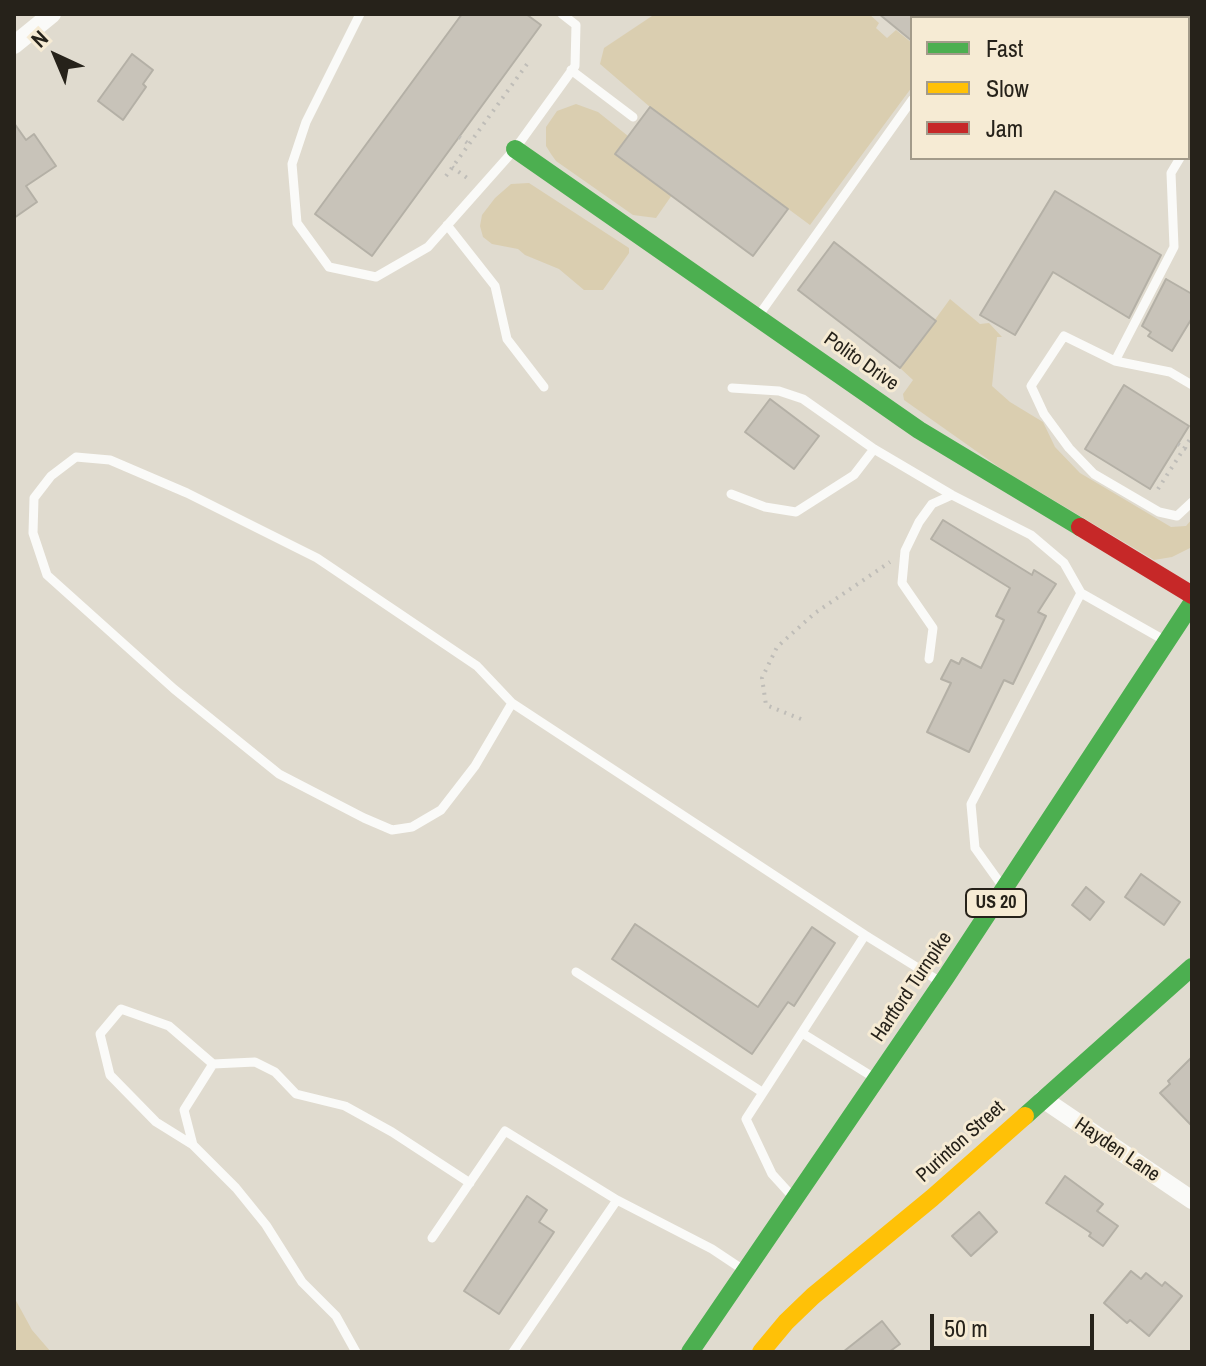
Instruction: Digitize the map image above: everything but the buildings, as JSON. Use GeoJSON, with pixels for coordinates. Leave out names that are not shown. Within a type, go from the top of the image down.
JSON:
{"type":"FeatureCollection","features":[{"type":"Feature","properties":{"kind":"street"},"geometry":{"type":"LineString","coordinates":[[14,45],[52,14]]}},
{"type":"Feature","properties":{"kind":"street","name":"Polito Drive"},"geometry":{"type":"LineString","coordinates":[[515,149],[919,430],[1192,595]]}},
{"type":"Feature","properties":{"kind":"street","name":"Hartford Turnpike"},"geometry":{"type":"LineString","coordinates":[[690,1352],[1005,890],[1192,603]]}},
{"type":"Feature","properties":{"kind":"street","name":"Purinton Street"},"geometry":{"type":"LineString","coordinates":[[761,1352],[813,1296],[932,1198],[1192,967]]}},
{"type":"Feature","properties":{"kind":"street","name":"Hayden Lane"},"geometry":{"type":"LineString","coordinates":[[1043,1099],[1192,1200]]}},
{"type":"Feature","properties":{"kind":"lane"},"geometry":{"type":"LineString","coordinates":[[360,14],[306,122],[292,164],[297,223],[329,267],[376,277],[428,247],[515,149],[575,66],[576,25],[562,14]]}},
{"type":"Feature","properties":{"kind":"lane"},"geometry":{"type":"LineString","coordinates":[[571,70],[633,117]]}},
{"type":"Feature","properties":{"kind":"lane"},"geometry":{"type":"LineString","coordinates":[[757,317],[910,103]]}},
{"type":"Feature","properties":{"kind":"lane"},"geometry":{"type":"LineString","coordinates":[[1115,361],[1174,247],[1171,173],[1179,160]]}},
{"type":"Feature","properties":{"kind":"lane"},"geometry":{"type":"LineString","coordinates":[[447,225],[495,286],[507,339],[544,387]]}},
{"type":"Feature","properties":{"kind":"lane"},"geometry":{"type":"LineString","coordinates":[[1192,385],[1170,372],[1115,361],[1064,336],[1031,386],[1044,414],[1069,448],[1094,474],[1159,512],[1177,516],[1192,502]]}},
{"type":"Feature","properties":{"kind":"lane"},"geometry":{"type":"LineString","coordinates":[[732,388],[779,391],[803,399],[874,449],[952,495],[1031,535],[1064,563],[1081,593],[1167,642]]}},
{"type":"Feature","properties":{"kind":"lane"},"geometry":{"type":"LineString","coordinates":[[731,494],[765,507],[796,512],[854,475],[874,449]]}},
{"type":"Feature","properties":{"kind":"lane"},"geometry":{"type":"LineString","coordinates":[[512,703],[475,766],[441,810],[412,827],[392,830],[364,818],[279,774],[174,689],[47,575],[33,533],[34,498],[51,476],[76,457],[110,460],[187,493],[317,558],[477,666],[512,703],[942,983]]}},
{"type":"Feature","properties":{"kind":"lane"},"geometry":{"type":"LineString","coordinates":[[929,659],[933,628],[902,583],[905,551],[932,504],[952,495]]}},
{"type":"Feature","properties":{"kind":"lane"},"geometry":{"type":"LineString","coordinates":[[1005,890],[975,848],[971,804],[1081,593]]}},
{"type":"Feature","properties":{"kind":"lane"},"geometry":{"type":"LineString","coordinates":[[795,1198],[772,1174],[746,1119],[865,935]]}},
{"type":"Feature","properties":{"kind":"lane"},"geometry":{"type":"LineString","coordinates":[[576,972],[762,1092]]}},
{"type":"Feature","properties":{"kind":"lane"},"geometry":{"type":"LineString","coordinates":[[356,1352],[336,1316],[302,1282],[266,1225],[236,1188],[193,1145],[156,1122],[110,1075],[100,1034],[121,1009],[169,1026],[213,1064],[255,1062],[275,1072],[296,1094],[345,1106],[392,1132],[470,1183]]}},
{"type":"Feature","properties":{"kind":"lane"},"geometry":{"type":"LineString","coordinates":[[802,1033],[876,1079]]}},
{"type":"Feature","properties":{"kind":"lane"},"geometry":{"type":"LineString","coordinates":[[193,1145],[184,1110],[213,1064]]}},
{"type":"Feature","properties":{"kind":"lane"},"geometry":{"type":"LineString","coordinates":[[432,1238],[505,1131],[617,1200],[712,1249],[745,1271]]}},
{"type":"Feature","properties":{"kind":"lane"},"geometry":{"type":"LineString","coordinates":[[513,1352],[617,1200]]}},
{"type":"Feature","properties":{"kind":"path"},"geometry":{"type":"LineString","coordinates":[[446,176],[530,60]]}},
{"type":"Feature","properties":{"kind":"path"},"geometry":{"type":"LineString","coordinates":[[459,137],[469,144]]}},
{"type":"Feature","properties":{"kind":"path"},"geometry":{"type":"LineString","coordinates":[[1158,489],[1192,436]]}},
{"type":"Feature","properties":{"kind":"path"},"geometry":{"type":"LineString","coordinates":[[1178,444],[1192,453]]}},
{"type":"Feature","properties":{"kind":"path"},"geometry":{"type":"LineString","coordinates":[[801,719],[766,705],[762,678],[777,647],[815,613],[905,551]]}},
{"type":"Feature","properties":{"kind":"shaded area"},"geometry":{"type":"Polygon","coordinates":[[[655,14],[869,14],[879,23],[876,28],[887,38],[896,30],[910,41],[910,90],[810,225],[650,107],[600,64],[604,48],[655,14]]]}},
{"type":"Feature","properties":{"kind":"shaded area"},"geometry":{"type":"Polygon","coordinates":[[[576,104],[598,112],[628,136],[615,154],[672,195],[656,218],[633,215],[556,161],[551,154],[546,146],[546,127],[557,111],[576,104]]]}},
{"type":"Feature","properties":{"kind":"shaded area"},"geometry":{"type":"Polygon","coordinates":[[[529,183],[629,248],[629,253],[603,290],[584,290],[559,269],[518,249],[492,244],[483,237],[480,226],[482,215],[495,198],[511,184],[529,183]]]}},
{"type":"Feature","properties":{"kind":"shaded area"},"geometry":{"type":"Polygon","coordinates":[[[950,299],[980,324],[989,323],[1002,337],[997,337],[992,386],[1010,402],[1043,422],[1055,447],[1080,473],[1171,527],[1186,526],[1192,519],[1190,548],[1172,557],[1154,560],[1003,470],[904,400],[903,394],[913,380],[900,368],[950,299]]]}},
{"type":"Feature","properties":{"kind":"shaded area"},"geometry":{"type":"Polygon","coordinates":[[[14,1297],[32,1330],[51,1352],[14,1352],[14,1297]]]}},
{"type":"Feature","properties":{"kind":"traffic: fast"},"geometry":{"type":"LineString","coordinates":[[1085,14],[1089,16]]}},
{"type":"Feature","properties":{"kind":"traffic: fast"},"geometry":{"type":"LineString","coordinates":[[515,149],[919,430],[1080,527]]}},
{"type":"Feature","properties":{"kind":"traffic: fast"},"geometry":{"type":"LineString","coordinates":[[690,1352],[946,977],[1192,603]]}},
{"type":"Feature","properties":{"kind":"traffic: fast"},"geometry":{"type":"LineString","coordinates":[[1025,1116],[1192,967]]}},
{"type":"Feature","properties":{"kind":"traffic: slow"},"geometry":{"type":"LineString","coordinates":[[761,1352],[813,1296],[1025,1116]]}},
{"type":"Feature","properties":{"kind":"traffic: jam"},"geometry":{"type":"LineString","coordinates":[[1080,527],[1192,595]]}}]}
